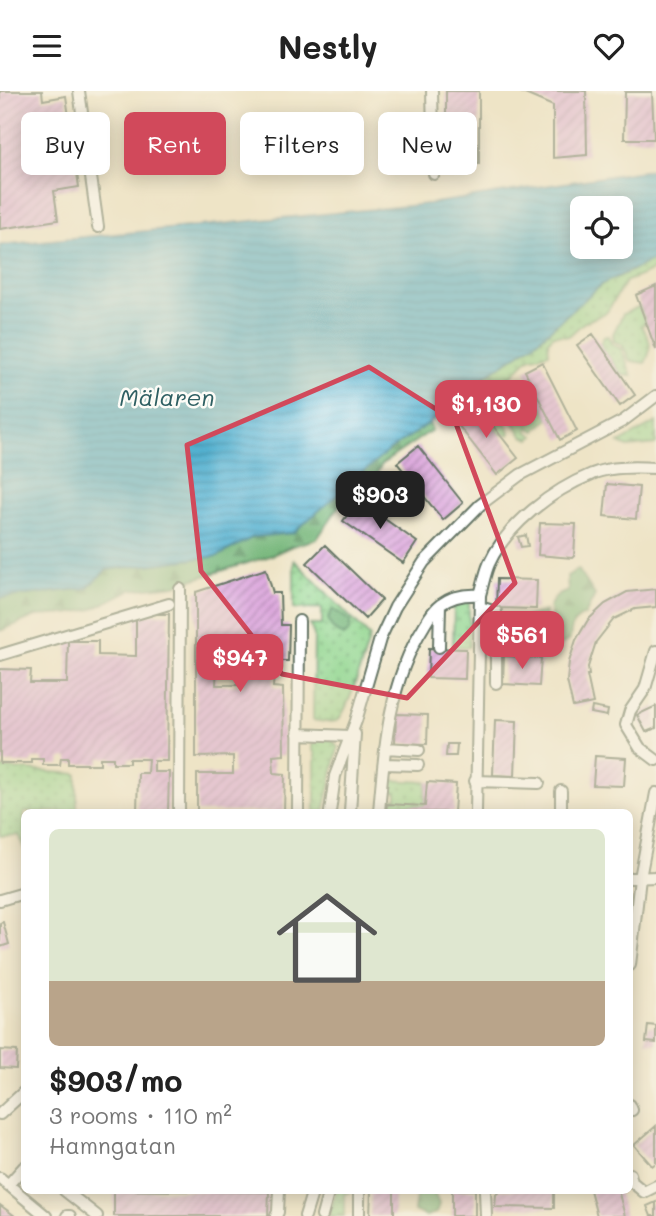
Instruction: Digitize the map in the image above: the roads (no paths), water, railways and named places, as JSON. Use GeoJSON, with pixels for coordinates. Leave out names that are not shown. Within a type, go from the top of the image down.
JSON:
{"type":"FeatureCollection","features":[{"type":"Feature","properties":{"kind":"street"},"geometry":{"type":"LineString","coordinates":[[79,91],[97,227]]}},
{"type":"Feature","properties":{"kind":"street"},"geometry":{"type":"LineString","coordinates":[[432,91],[433,112]]}},
{"type":"Feature","properties":{"kind":"street"},"geometry":{"type":"LineString","coordinates":[[330,809],[335,776],[356,721],[380,639],[395,607],[425,562],[451,532],[480,505],[520,475],[623,421],[656,396]]}},
{"type":"Feature","properties":{"kind":"street"},"geometry":{"type":"LineString","coordinates":[[476,809],[480,595],[489,565],[505,537],[553,495],[594,473],[638,467],[656,468]]}},
{"type":"Feature","properties":{"kind":"street"},"geometry":{"type":"LineString","coordinates":[[179,809],[180,589]]}},
{"type":"Feature","properties":{"kind":"street"},"geometry":{"type":"LineString","coordinates":[[379,809],[385,748],[393,703],[405,664],[418,635],[440,605],[463,594],[480,595]]}},
{"type":"Feature","properties":{"kind":"street"},"geometry":{"type":"LineString","coordinates":[[0,655],[169,604]]}},
{"type":"Feature","properties":{"kind":"street"},"geometry":{"type":"LineString","coordinates":[[439,647],[440,605]]}},
{"type":"Feature","properties":{"kind":"street"},"geometry":{"type":"LineString","coordinates":[[480,607],[496,613],[496,684]]}},
{"type":"Feature","properties":{"kind":"street"},"geometry":{"type":"LineString","coordinates":[[298,809],[299,621]]}},
{"type":"Feature","properties":{"kind":"street"},"geometry":{"type":"LineString","coordinates":[[656,652],[646,689],[633,705],[626,725],[640,748],[656,760]]}},
{"type":"Feature","properties":{"kind":"street"},"geometry":{"type":"LineString","coordinates":[[350,809],[356,721]]}},
{"type":"Feature","properties":{"kind":"street"},"geometry":{"type":"LineString","coordinates":[[298,734],[350,736]]}},
{"type":"Feature","properties":{"kind":"street"},"geometry":{"type":"LineString","coordinates":[[385,748],[418,750]]}},
{"type":"Feature","properties":{"kind":"street"},"geometry":{"type":"LineString","coordinates":[[384,764],[418,765]]}},
{"type":"Feature","properties":{"kind":"street"},"geometry":{"type":"LineString","coordinates":[[475,781],[539,783]]}},
{"type":"Feature","properties":{"kind":"street"},"geometry":{"type":"LineString","coordinates":[[561,791],[561,809]]}},
{"type":"Feature","properties":{"kind":"street"},"geometry":{"type":"LineString","coordinates":[[633,913],[635,878],[653,821],[656,793]]}},
{"type":"Feature","properties":{"kind":"street"},"geometry":{"type":"LineString","coordinates":[[635,878],[656,877]]}},
{"type":"Feature","properties":{"kind":"street"},"geometry":{"type":"LineString","coordinates":[[0,900],[21,894]]}},
{"type":"Feature","properties":{"kind":"street"},"geometry":{"type":"LineString","coordinates":[[0,1114],[21,1095]]}},
{"type":"Feature","properties":{"kind":"street"},"geometry":{"type":"LineString","coordinates":[[21,1169],[4,1181],[46,1216]]}},
{"type":"Feature","properties":{"kind":"street"},"geometry":{"type":"LineString","coordinates":[[633,1183],[644,1192],[656,1186]]}},
{"type":"Feature","properties":{"kind":"street"},"geometry":{"type":"LineString","coordinates":[[69,1194],[97,1216]]}},
{"type":"Feature","properties":{"kind":"street"},"geometry":{"type":"LineString","coordinates":[[276,1216],[279,1194]]}},
{"type":"Feature","properties":{"kind":"street"},"geometry":{"type":"LineString","coordinates":[[305,1216],[312,1194]]}},
{"type":"Feature","properties":{"kind":"street"},"geometry":{"type":"LineString","coordinates":[[323,1216],[328,1194]]}},
{"type":"Feature","properties":{"kind":"street"},"geometry":{"type":"LineString","coordinates":[[359,1194],[359,1216]]}},
{"type":"Feature","properties":{"kind":"street"},"geometry":{"type":"LineString","coordinates":[[485,1194],[486,1216]]}},
{"type":"Feature","properties":{"kind":"water","name":"Mälaren"},"geometry":{"type":"Polygon","coordinates":[[[656,169],[656,259],[602,284],[536,342],[474,384],[447,407],[438,406],[437,418],[388,451],[293,533],[253,537],[218,556],[106,570],[87,588],[0,598],[0,245],[428,204],[656,169]]]}}]}
